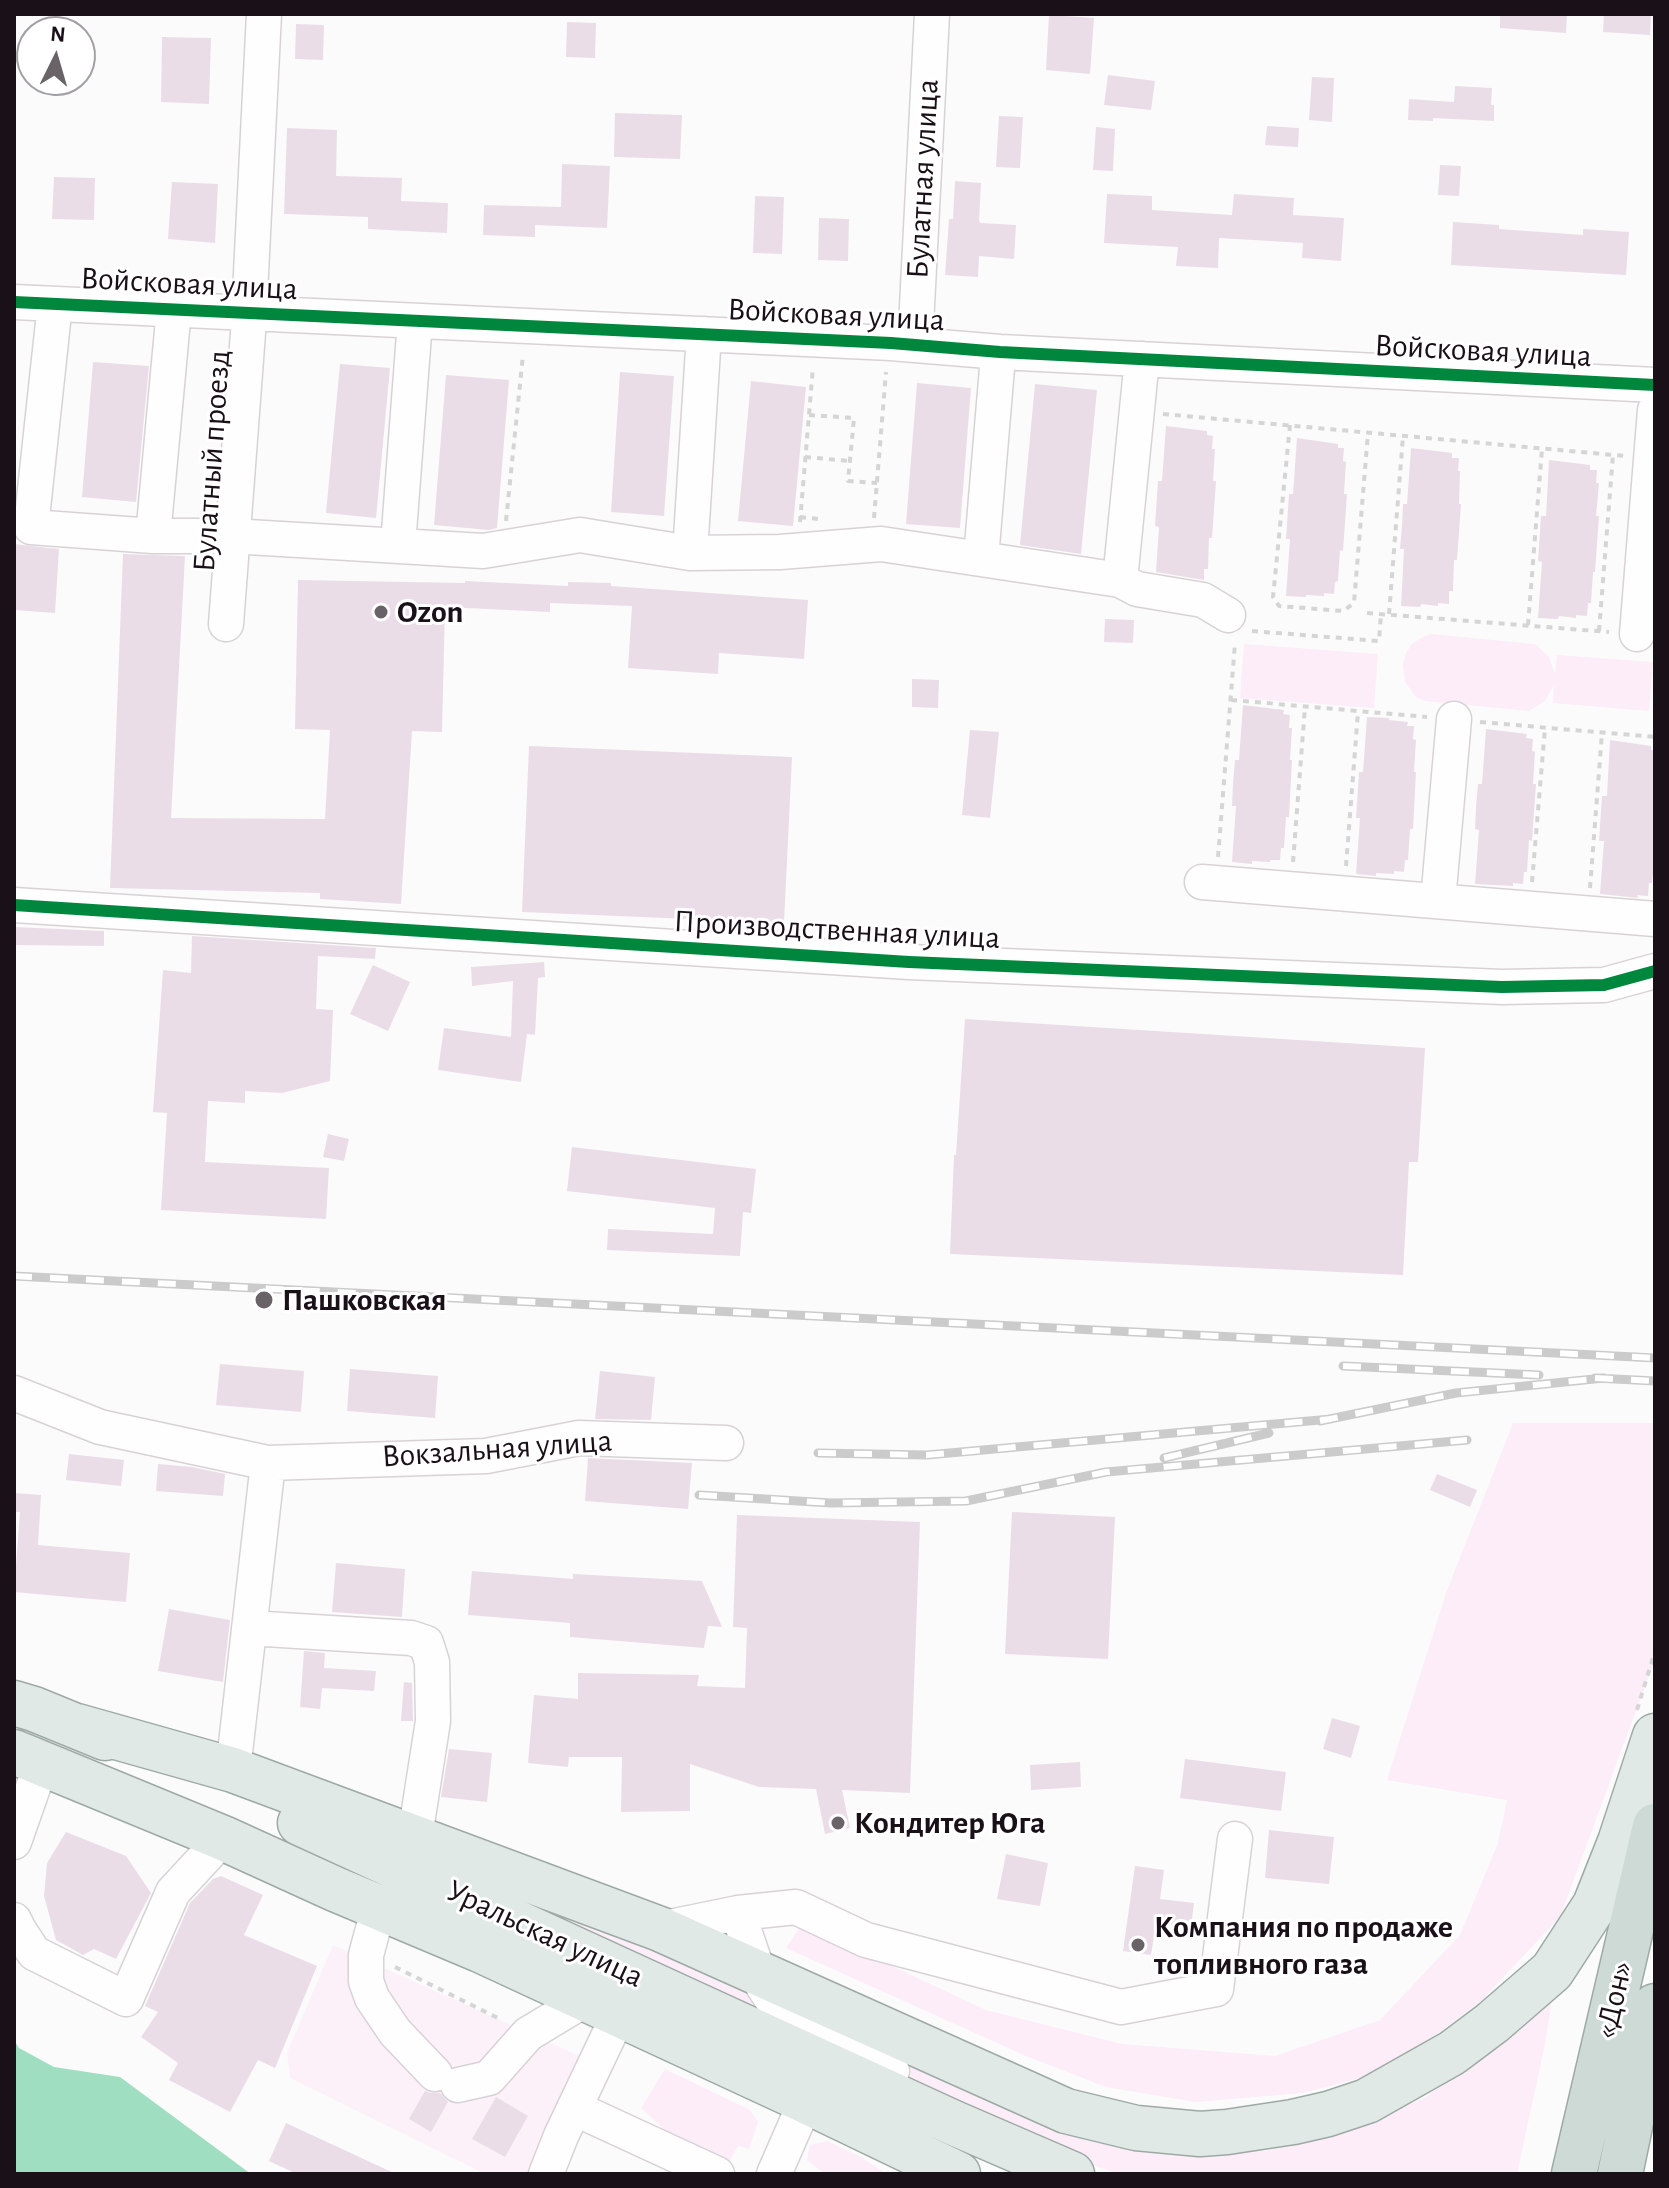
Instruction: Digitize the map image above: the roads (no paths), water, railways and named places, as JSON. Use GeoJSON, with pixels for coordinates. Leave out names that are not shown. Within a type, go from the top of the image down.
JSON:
{"type":"FeatureCollection","features":[{"type":"Feature","properties":{"kind":"highway","name":"«Дон»"},"geometry":{"type":"LineString","coordinates":[[1574,2174],[1655,1826]]}},
{"type":"Feature","properties":{"kind":"highway","name":"«Дон»"},"geometry":{"type":"LineString","coordinates":[[1620,2174],[1655,2006]]}},
{"type":"Feature","properties":{"kind":"main road","name":"Уральская улица"},"geometry":{"type":"LineString","coordinates":[[14,1703],[77,1726],[355,1847],[954,2123],[1072,2174]]}},
{"type":"Feature","properties":{"kind":"main road"},"geometry":{"type":"LineString","coordinates":[[77,1726],[233,1770],[660,1929],[1066,2111],[1136,2128],[1200,2134],[1258,2128],[1328,2114],[1367,2101],[1452,2053],[1552,1971],[1595,1905],[1620,1842],[1646,1724]]}},
{"type":"Feature","properties":{"kind":"main road","name":"Уральская улица"},"geometry":{"type":"LineString","coordinates":[[28,1757],[480,1950],[806,2101],[943,2169]]}},
{"type":"Feature","properties":{"kind":"main road"},"geometry":{"type":"LineString","coordinates":[[943,2169],[945,2162],[957,2161],[965,2146],[954,2123]]}},
{"type":"Feature","properties":{"kind":"street","name":"Булатный проезд"},"geometry":{"type":"LineString","coordinates":[[226,624],[249,314],[264,14]]}},
{"type":"Feature","properties":{"kind":"street","name":"Булатная улица"},"geometry":{"type":"LineString","coordinates":[[901,353],[932,14]]}},
{"type":"Feature","properties":{"kind":"street","name":"Войсковая улица"},"geometry":{"type":"LineString","coordinates":[[14,302],[704,334],[901,353],[1000,352],[1655,385]]}},
{"type":"Feature","properties":{"kind":"street"},"geometry":{"type":"LineString","coordinates":[[55,304],[22,526],[153,536],[231,536],[483,551],[580,535],[690,553],[797,551],[872,545],[1120,580],[1137,589],[1203,600],[1236,627]]}},
{"type":"Feature","properties":{"kind":"street"},"geometry":{"type":"LineString","coordinates":[[153,536],[174,309]]}},
{"type":"Feature","properties":{"kind":"street"},"geometry":{"type":"LineString","coordinates":[[398,545],[415,321]]}},
{"type":"Feature","properties":{"kind":"street"},"geometry":{"type":"LineString","coordinates":[[690,553],[704,334]]}},
{"type":"Feature","properties":{"kind":"street"},"geometry":{"type":"LineString","coordinates":[[981,558],[1000,352]]}},
{"type":"Feature","properties":{"kind":"street"},"geometry":{"type":"LineString","coordinates":[[1120,580],[1142,359]]}},
{"type":"Feature","properties":{"kind":"street"},"geometry":{"type":"LineString","coordinates":[[1637,634],[1655,410]]}},
{"type":"Feature","properties":{"kind":"street"},"geometry":{"type":"LineString","coordinates":[[1438,901],[1454,719]]}},
{"type":"Feature","properties":{"kind":"street"},"geometry":{"type":"LineString","coordinates":[[1210,871],[1438,901],[1655,919]]}},
{"type":"Feature","properties":{"kind":"street","name":"Производственная улица"},"geometry":{"type":"LineString","coordinates":[[14,905],[909,962],[1502,987],[1604,985],[1655,971]]}},
{"type":"Feature","properties":{"kind":"street","name":"Вокзальная улица"},"geometry":{"type":"LineString","coordinates":[[14,1393],[100,1427],[268,1463],[486,1456],[579,1438],[726,1443]]}},
{"type":"Feature","properties":{"kind":"street"},"geometry":{"type":"LineString","coordinates":[[233,1770],[268,1463]]}},
{"type":"Feature","properties":{"kind":"street"},"geometry":{"type":"LineString","coordinates":[[249,1628],[411,1638],[426,1643],[432,1662],[433,1721],[415,1836]]}},
{"type":"Feature","properties":{"kind":"street"},"geometry":{"type":"LineString","coordinates":[[14,1842],[28,1757]]}},
{"type":"Feature","properties":{"kind":"street"},"geometry":{"type":"LineString","coordinates":[[14,1920],[34,1953],[126,1999],[173,1892],[223,1838]]}},
{"type":"Feature","properties":{"kind":"street"},"geometry":{"type":"LineString","coordinates":[[660,1929],[738,1913],[796,1907],[866,1940],[1121,2007],[1216,1989],[1235,1839]]}},
{"type":"Feature","properties":{"kind":"street"},"geometry":{"type":"LineString","coordinates":[[379,1907],[366,1955],[366,1981],[372,1998],[395,2032],[446,2080],[489,2078],[528,2034],[602,2007]]}},
{"type":"Feature","properties":{"kind":"street"},"geometry":{"type":"LineString","coordinates":[[738,1913],[763,1986],[787,2022],[935,2091],[954,2123]]}},
{"type":"Feature","properties":{"kind":"street"},"geometry":{"type":"LineString","coordinates":[[546,2174],[574,2108],[602,2007]]}},
{"type":"Feature","properties":{"kind":"street"},"geometry":{"type":"LineString","coordinates":[[774,2174],[806,2101]]}},
{"type":"Feature","properties":{"kind":"street"},"geometry":{"type":"LineString","coordinates":[[574,2108],[717,2174]]}},
{"type":"Feature","properties":{"kind":"railway"},"geometry":{"type":"LineString","coordinates":[[14,1276],[1655,1358]]}},
{"type":"Feature","properties":{"kind":"railway"},"geometry":{"type":"LineString","coordinates":[[1343,1366],[1539,1375]]}},
{"type":"Feature","properties":{"kind":"railway"},"geometry":{"type":"LineString","coordinates":[[1595,1378],[1655,1381]]}},
{"type":"Feature","properties":{"kind":"railway"},"geometry":{"type":"LineString","coordinates":[[1320,1421],[1456,1393],[1604,1378]]}},
{"type":"Feature","properties":{"kind":"railway"},"geometry":{"type":"LineString","coordinates":[[818,1453],[927,1455],[1331,1419]]}},
{"type":"Feature","properties":{"kind":"railway"},"geometry":{"type":"LineString","coordinates":[[1164,1458],[1269,1433]]}},
{"type":"Feature","properties":{"kind":"railway"},"geometry":{"type":"LineString","coordinates":[[699,1495],[831,1503],[966,1501],[1106,1472],[1467,1440]]}},
{"type":"Feature","properties":{"kind":"place","name":"Ozon"},"geometry":{"type":"Point","coordinates":[381,612]}},
{"type":"Feature","properties":{"kind":"place","name":"Пашковская"},"geometry":{"type":"Point","coordinates":[264,1300]}},
{"type":"Feature","properties":{"kind":"place","name":"Кондитер Юга"},"geometry":{"type":"Point","coordinates":[838,1823]}},
{"type":"Feature","properties":{"kind":"place","name":"Компания по продаже топливного газа"},"geometry":{"type":"Point","coordinates":[1138,1945]}}]}
